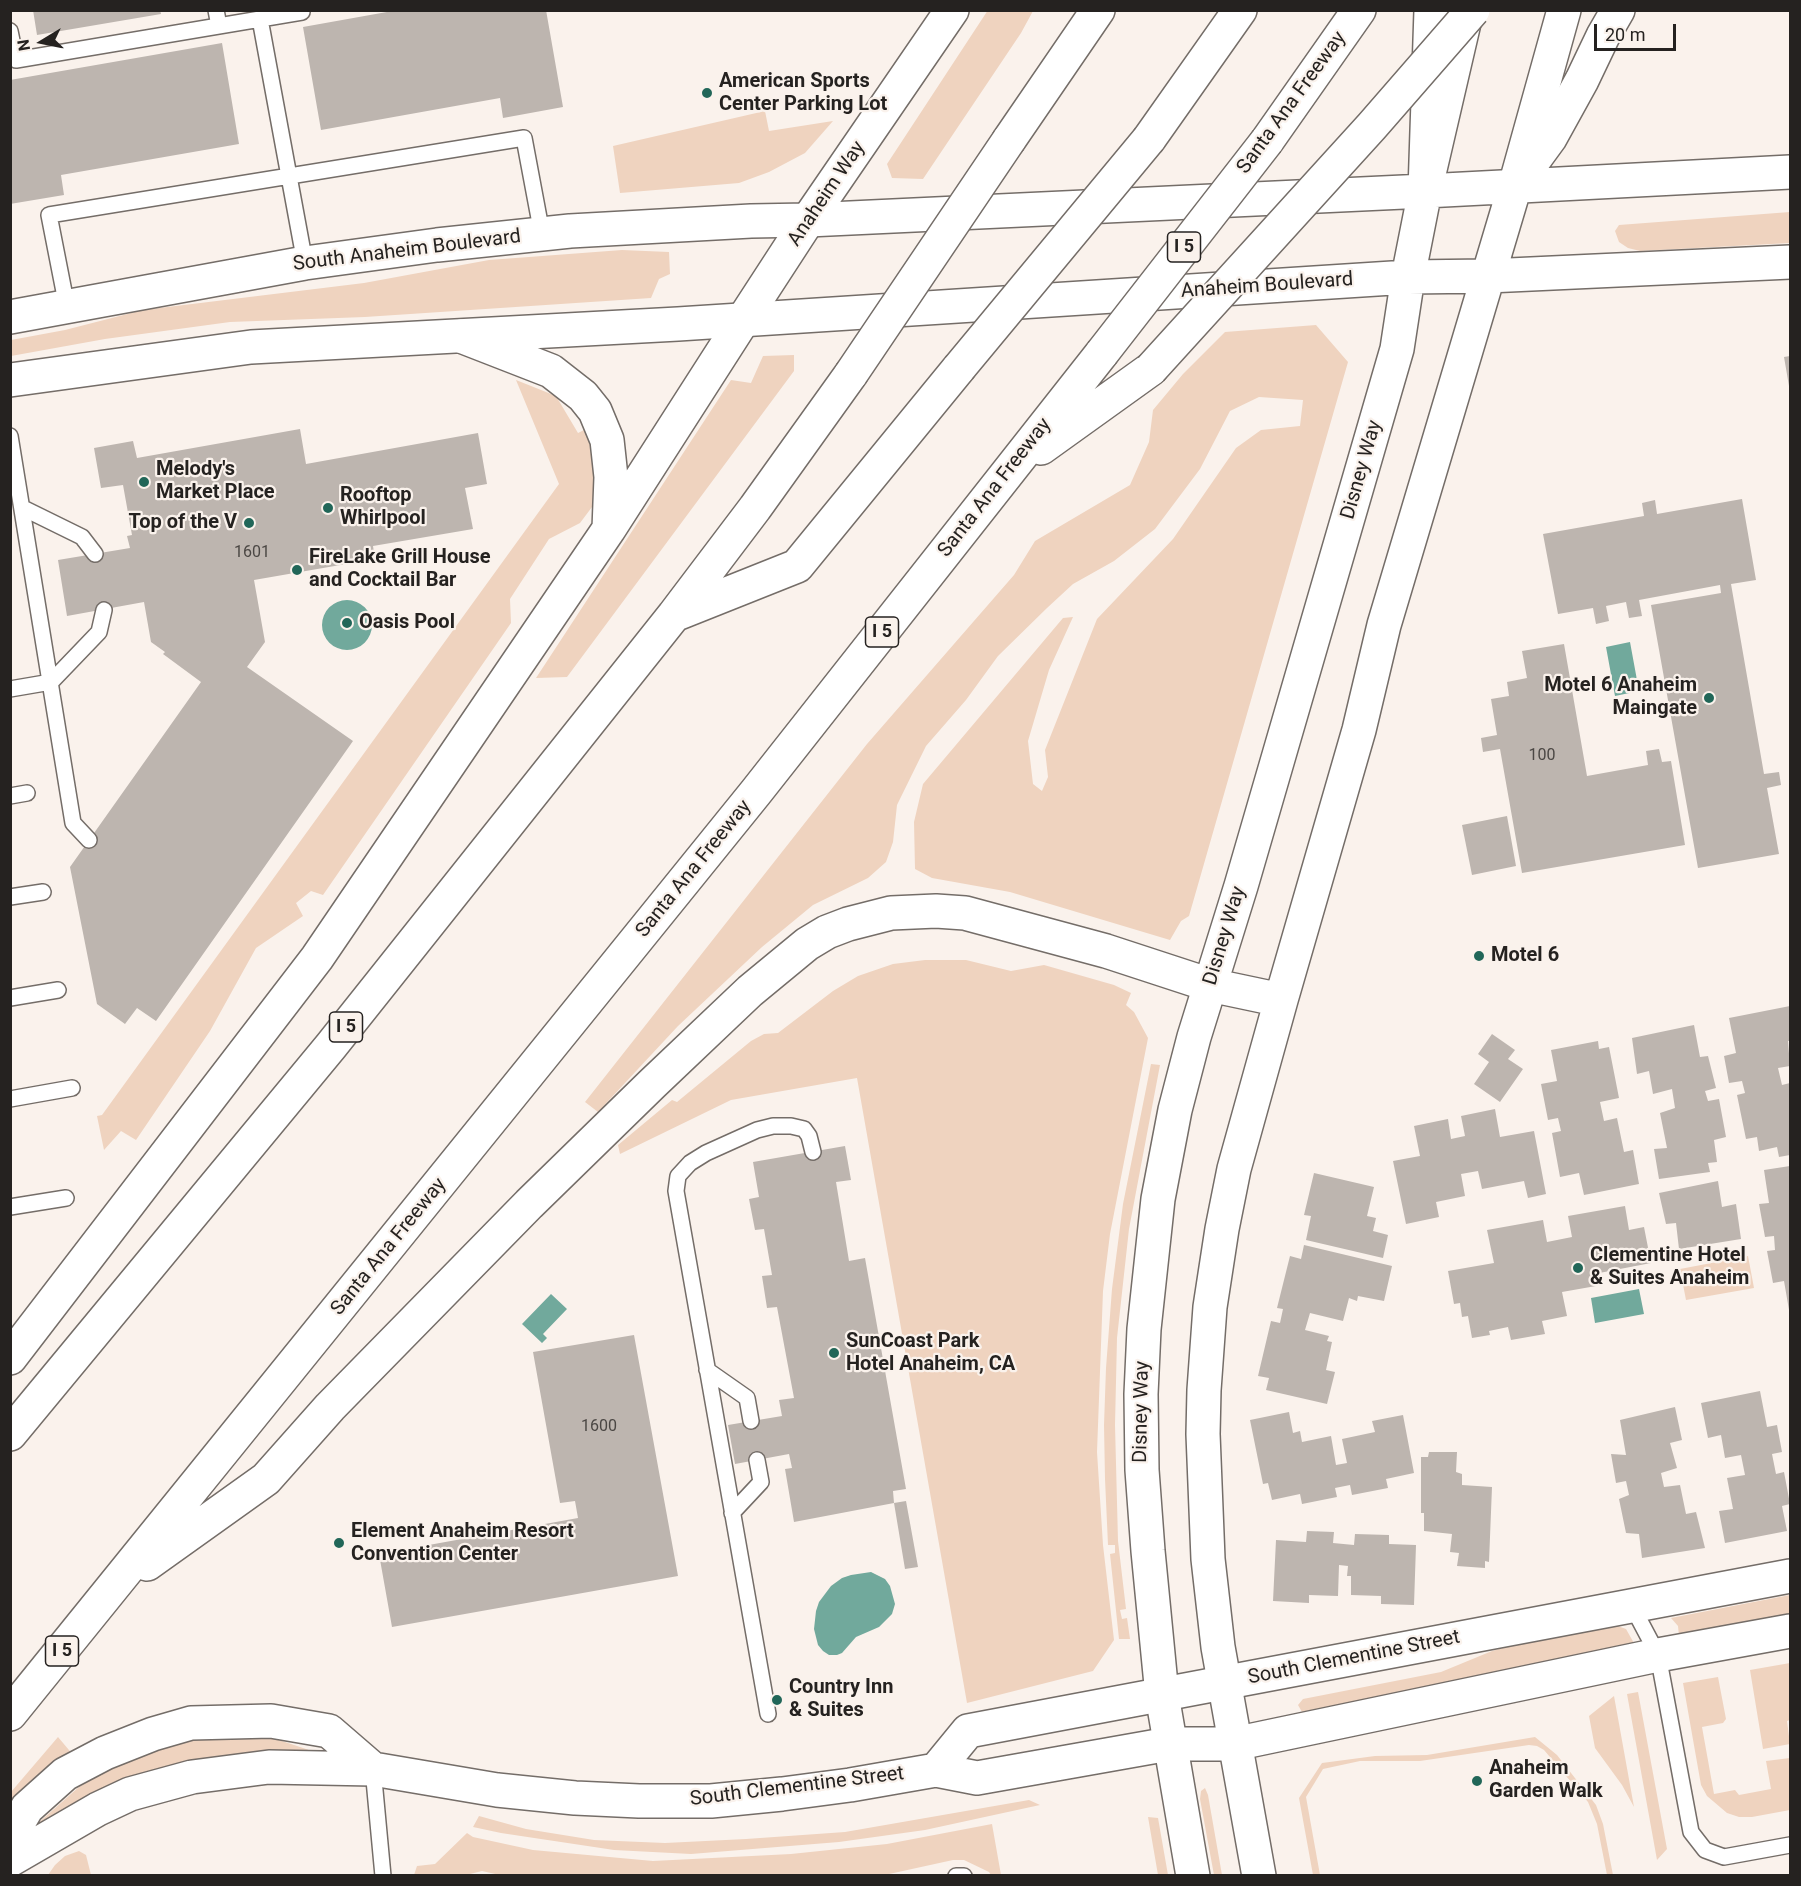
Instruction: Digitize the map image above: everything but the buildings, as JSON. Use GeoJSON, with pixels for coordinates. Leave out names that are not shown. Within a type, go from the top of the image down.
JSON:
{"type":"FeatureCollection","features":[{"type":"Feature","properties":{"kind":"main road","name":"Anaheim Way"},"geometry":{"type":"LineString","coordinates":[[10,1358],[317,958],[609,529],[808,220],[952,10]]}},
{"type":"Feature","properties":{"kind":"main road","name":"I 5"},"geometry":{"type":"LineString","coordinates":[[10,1434],[331,1046],[674,615],[755,508],[850,374],[1098,10]]}},
{"type":"Feature","properties":{"kind":"main road"},"geometry":{"type":"LineString","coordinates":[[674,615],[797,566],[1149,139],[1240,10]]}},
{"type":"Feature","properties":{"kind":"main road","name":"Santa Ana Freeway"},"geometry":{"type":"LineString","coordinates":[[10,1714],[756,792],[1267,141],[1359,10]]}},
{"type":"Feature","properties":{"kind":"main road","name":"Disney Way"},"geometry":{"type":"LineString","coordinates":[[1192,1875],[1162,1695],[1142,1470],[1141,1394],[1145,1309],[1158,1199],[1175,1110],[1210,985],[1241,886],[1397,349],[1425,191],[1431,10]]}},
{"type":"Feature","properties":{"kind":"main road"},"geometry":{"type":"LineString","coordinates":[[1425,191],[1467,10]]}},
{"type":"Feature","properties":{"kind":"main road"},"geometry":{"type":"LineString","coordinates":[[1008,472],[1151,369],[1372,126],[1473,10]]}},
{"type":"Feature","properties":{"kind":"main road"},"geometry":{"type":"LineString","coordinates":[[1259,1875],[1218,1647],[1208,1559],[1203,1434],[1210,1306],[1220,1240],[1234,1169],[1359,730],[1384,625],[1515,186],[1564,10]]}},
{"type":"Feature","properties":{"kind":"main road"},"geometry":{"type":"LineString","coordinates":[[1515,186],[1550,138],[1618,10]]}},
{"type":"Feature","properties":{"kind":"main road"},"geometry":{"type":"LineString","coordinates":[[808,220],[1791,172]]}},
{"type":"Feature","properties":{"kind":"main road","name":"South Anaheim Boulevard"},"geometry":{"type":"LineString","coordinates":[[10,317],[305,263],[437,245],[542,234],[808,220]]}},
{"type":"Feature","properties":{"kind":"main road","name":"Anaheim Boulevard"},"geometry":{"type":"LineString","coordinates":[[743,320],[1408,277],[1488,276],[1791,262]]}},
{"type":"Feature","properties":{"kind":"main road"},"geometry":{"type":"LineString","coordinates":[[10,380],[250,346],[743,320]]}},
{"type":"Feature","properties":{"kind":"main road"},"geometry":{"type":"LineString","coordinates":[[461,336],[551,371],[583,396],[595,411],[607,440],[611,477],[609,529]]}},
{"type":"Feature","properties":{"kind":"main road"},"geometry":{"type":"LineString","coordinates":[[113,1589],[266,1479],[330,1407],[529,1204],[627,1108],[750,991],[807,944],[827,932],[891,913],[936,911],[966,913],[1106,951],[1210,985],[1281,1000]]}},
{"type":"Feature","properties":{"kind":"main road","name":"South Clementine Street"},"geometry":{"type":"LineString","coordinates":[[936,1770],[968,1731],[1791,1576]]}},
{"type":"Feature","properties":{"kind":"main road","name":"South Clementine Street"},"geometry":{"type":"LineString","coordinates":[[10,1860],[98,1809],[130,1794],[192,1777],[269,1767],[373,1769],[497,1790],[575,1798],[639,1801],[711,1801],[782,1794],[936,1770],[977,1778],[1169,1744],[1234,1744],[1658,1655],[1791,1631]]}},
{"type":"Feature","properties":{"kind":"main road"},"geometry":{"type":"LineString","coordinates":[[10,1837],[27,1808],[65,1774],[105,1753],[153,1734],[191,1724],[271,1721],[328,1731],[373,1769]]}},
{"type":"Feature","properties":{"kind":"lane"},"geometry":{"type":"LineString","coordinates":[[10,31],[16,60],[217,18],[260,19],[305,11]]}},
{"type":"Feature","properties":{"kind":"lane"},"geometry":{"type":"LineString","coordinates":[[260,19],[305,263]]}},
{"type":"Feature","properties":{"kind":"lane"},"geometry":{"type":"LineString","coordinates":[[67,307],[49,215],[524,138],[542,234]]}},
{"type":"Feature","properties":{"kind":"lane"},"geometry":{"type":"LineString","coordinates":[[10,436],[73,824],[89,840]]}},
{"type":"Feature","properties":{"kind":"lane"},"geometry":{"type":"LineString","coordinates":[[23,508],[82,537],[95,554]]}},
{"type":"Feature","properties":{"kind":"lane"},"geometry":{"type":"LineString","coordinates":[[10,689],[51,682],[99,632],[104,609]]}},
{"type":"Feature","properties":{"kind":"lane"},"geometry":{"type":"LineString","coordinates":[[10,796],[27,793]]}},
{"type":"Feature","properties":{"kind":"lane"},"geometry":{"type":"LineString","coordinates":[[10,897],[43,892]]}},
{"type":"Feature","properties":{"kind":"lane"},"geometry":{"type":"LineString","coordinates":[[10,998],[58,990]]}},
{"type":"Feature","properties":{"kind":"lane"},"geometry":{"type":"LineString","coordinates":[[10,1099],[72,1088]]}},
{"type":"Feature","properties":{"kind":"lane"},"geometry":{"type":"LineString","coordinates":[[768,1714],[676,1191],[678,1176],[690,1163],[706,1152],[757,1130],[773,1126],[804,1129],[809,1136],[813,1152]]}},
{"type":"Feature","properties":{"kind":"lane"},"geometry":{"type":"LineString","coordinates":[[10,1207],[66,1198]]}},
{"type":"Feature","properties":{"kind":"lane"},"geometry":{"type":"LineString","coordinates":[[707,1370],[747,1398],[751,1421]]}},
{"type":"Feature","properties":{"kind":"lane"},"geometry":{"type":"LineString","coordinates":[[732,1513],[761,1482],[757,1460]]}},
{"type":"Feature","properties":{"kind":"lane"},"geometry":{"type":"LineString","coordinates":[[1632,1606],[1658,1655],[1691,1832],[1704,1850],[1724,1857],[1791,1845]]}},
{"type":"Feature","properties":{"kind":"lane"},"geometry":{"type":"LineString","coordinates":[[373,1769],[382,1875]]}},
{"type":"Feature","properties":{"kind":"shaded area"},"geometry":{"type":"Polygon","coordinates":[[[988,10],[1033,11],[1021,33],[923,179],[892,178],[887,164],[988,10]]]}},
{"type":"Feature","properties":{"kind":"shaded area"},"geometry":{"type":"Polygon","coordinates":[[[765,111],[769,131],[833,121],[805,153],[769,172],[739,183],[620,193],[613,146],[765,111]]]}},
{"type":"Feature","properties":{"kind":"shaded area"},"geometry":{"type":"Polygon","coordinates":[[[1790,212],[1790,243],[1640,251],[1628,248],[1619,242],[1615,231],[1619,225],[1790,212]]]}},
{"type":"Feature","properties":{"kind":"shaded area"},"geometry":{"type":"Polygon","coordinates":[[[622,250],[669,252],[670,274],[659,279],[651,298],[365,317],[230,322],[105,339],[11,356],[11,340],[65,330],[143,310],[364,283],[489,260],[622,250]]]}},
{"type":"Feature","properties":{"kind":"shaded area"},"geometry":{"type":"Polygon","coordinates":[[[1316,325],[1348,362],[1189,916],[1181,921],[1170,940],[1010,892],[932,878],[915,869],[914,822],[923,784],[1063,618],[1073,617],[1049,670],[1028,741],[1033,784],[1042,791],[1048,777],[1045,750],[1097,619],[1173,539],[1236,448],[1261,430],[1300,426],[1303,400],[1259,397],[1230,411],[1200,469],[1155,529],[1114,561],[1073,584],[1047,608],[998,656],[966,700],[926,746],[897,805],[893,842],[886,862],[868,878],[813,905],[762,947],[678,1026],[598,1112],[585,1102],[867,744],[1014,575],[1035,541],[1130,485],[1149,442],[1153,410],[1183,374],[1225,332],[1316,325]]]}},
{"type":"Feature","properties":{"kind":"shaded area"},"geometry":{"type":"Polygon","coordinates":[[[794,355],[794,371],[567,677],[536,678],[731,380],[751,383],[763,356],[794,355]]]}},
{"type":"Feature","properties":{"kind":"shaded area"},"geometry":{"type":"Polygon","coordinates":[[[516,380],[556,396],[578,433],[592,426],[598,499],[580,523],[549,539],[510,599],[511,623],[323,895],[311,891],[296,903],[303,916],[256,948],[210,1031],[136,1140],[121,1131],[104,1150],[97,1116],[102,1115],[559,484],[516,380]]]}},
{"type":"Feature","properties":{"kind":"shaded area"},"geometry":{"type":"Polygon","coordinates":[[[925,960],[966,960],[1011,971],[1044,965],[1114,985],[1131,993],[1126,1005],[1134,1012],[1148,1038],[1110,1234],[1103,1291],[1097,1452],[1103,1545],[1114,1640],[1093,1671],[967,1703],[857,1078],[731,1100],[620,1154],[618,1145],[672,1100],[677,1102],[751,1041],[764,1034],[778,1033],[833,991],[858,976],[893,964],[925,960]]]}},
{"type":"Feature","properties":{"kind":"shaded area"},"geometry":{"type":"Polygon","coordinates":[[[1151,1064],[1160,1065],[1129,1229],[1117,1338],[1115,1425],[1118,1541],[1126,1609],[1120,1610],[1122,1619],[1127,1618],[1130,1639],[1119,1639],[1110,1554],[1115,1553],[1115,1545],[1108,1545],[1104,1425],[1106,1368],[1112,1289],[1123,1204],[1151,1064]]]}},
{"type":"Feature","properties":{"kind":"shaded area"},"geometry":{"type":"Polygon","coordinates":[[[1748,1256],[1754,1288],[1686,1300],[1680,1269],[1748,1256]]]}},
{"type":"Feature","properties":{"kind":"shaded area"},"geometry":{"type":"Polygon","coordinates":[[[1790,1595],[1790,1616],[1679,1636],[1678,1626],[1671,1618],[1790,1595]]]}},
{"type":"Feature","properties":{"kind":"shaded area"},"geometry":{"type":"Polygon","coordinates":[[[1615,1625],[1626,1629],[1635,1645],[1302,1712],[1298,1705],[1303,1699],[1441,1672],[1492,1651],[1527,1641],[1615,1625]]]}},
{"type":"Feature","properties":{"kind":"shaded area"},"geometry":{"type":"Polygon","coordinates":[[[1790,1663],[1790,1720],[1787,1721],[1790,1744],[1763,1749],[1750,1670],[1790,1663]]]}},
{"type":"Feature","properties":{"kind":"shaded area"},"geometry":{"type":"Polygon","coordinates":[[[1718,1677],[1726,1719],[1723,1723],[1702,1727],[1714,1794],[1735,1790],[1739,1795],[1771,1789],[1766,1761],[1790,1758],[1790,1810],[1739,1817],[1727,1813],[1707,1796],[1701,1785],[1683,1683],[1718,1677]]]}},
{"type":"Feature","properties":{"kind":"shaded area"},"geometry":{"type":"Polygon","coordinates":[[[1638,1692],[1667,1849],[1657,1860],[1627,1694],[1638,1692]]]}},
{"type":"Feature","properties":{"kind":"shaded area"},"geometry":{"type":"Polygon","coordinates":[[[1614,1696],[1634,1807],[1622,1785],[1595,1748],[1589,1716],[1614,1696]]]}},
{"type":"Feature","properties":{"kind":"shaded area"},"geometry":{"type":"Polygon","coordinates":[[[58,1737],[74,1756],[11,1809],[11,1792],[58,1737]]]}},
{"type":"Feature","properties":{"kind":"shaded area"},"geometry":{"type":"Polygon","coordinates":[[[236,1737],[276,1739],[309,1750],[312,1754],[226,1755],[167,1768],[28,1832],[80,1786],[120,1762],[188,1740],[236,1737]]]}},
{"type":"Feature","properties":{"kind":"shaded area"},"geometry":{"type":"Polygon","coordinates":[[[1535,1737],[1557,1755],[1596,1805],[1603,1824],[1613,1875],[1607,1875],[1597,1824],[1588,1802],[1544,1750],[1529,1745],[1420,1761],[1360,1761],[1323,1769],[1306,1797],[1320,1875],[1313,1875],[1299,1798],[1322,1763],[1375,1756],[1427,1755],[1535,1737]]]}},
{"type":"Feature","properties":{"kind":"shaded area"},"geometry":{"type":"Polygon","coordinates":[[[1205,1788],[1222,1875],[1214,1875],[1200,1799],[1201,1791],[1205,1788]]]}},
{"type":"Feature","properties":{"kind":"shaded area"},"geometry":{"type":"Polygon","coordinates":[[[1029,1800],[1040,1805],[925,1830],[839,1842],[691,1854],[614,1850],[473,1827],[479,1816],[526,1829],[594,1840],[665,1843],[845,1832],[1029,1800]]]}},
{"type":"Feature","properties":{"kind":"shaded area"},"geometry":{"type":"Polygon","coordinates":[[[1148,1817],[1158,1818],[1168,1875],[1158,1875],[1148,1817]]]}},
{"type":"Feature","properties":{"kind":"shaded area"},"geometry":{"type":"Polygon","coordinates":[[[992,1824],[1001,1875],[991,1875],[964,1860],[953,1860],[880,1876],[504,1876],[482,1871],[466,1875],[414,1875],[417,1866],[435,1864],[467,1833],[473,1837],[533,1850],[653,1861],[791,1854],[887,1844],[992,1824]]]}},
{"type":"Feature","properties":{"kind":"shaded area"},"geometry":{"type":"Polygon","coordinates":[[[79,1851],[86,1855],[91,1875],[48,1875],[65,1856],[79,1851]]]}},
{"type":"Feature","properties":{"kind":"water","name":"Oasis Pool"},"geometry":{"type":"Polygon","coordinates":[[[342,600],[352,600],[365,607],[372,620],[372,630],[365,643],[352,650],[342,650],[333,646],[326,639],[322,630],[322,620],[326,611],[333,604],[342,600]]]}},
{"type":"Feature","properties":{"kind":"water"},"geometry":{"type":"Polygon","coordinates":[[[1630,642],[1639,691],[1615,696],[1606,647],[1630,642]]]}},
{"type":"Feature","properties":{"kind":"water"},"geometry":{"type":"Polygon","coordinates":[[[1639,1289],[1644,1314],[1595,1323],[1591,1298],[1639,1289]]]}},
{"type":"Feature","properties":{"kind":"water"},"geometry":{"type":"Polygon","coordinates":[[[551,1294],[567,1309],[543,1334],[547,1338],[542,1343],[522,1324],[551,1294]]]}},
{"type":"Feature","properties":{"kind":"water"},"geometry":{"type":"Polygon","coordinates":[[[871,1572],[885,1579],[890,1586],[895,1604],[892,1614],[879,1627],[856,1637],[842,1653],[829,1655],[818,1645],[814,1629],[819,1602],[831,1586],[842,1578],[871,1572]]]}},
{"type":"Feature","properties":{"kind":"place","name":"American Sports Center Parking Lot"},"geometry":{"type":"Point","coordinates":[707,93]}},
{"type":"Feature","properties":{"kind":"place","name":"Melody's Market Place"},"geometry":{"type":"Point","coordinates":[144,482]}},
{"type":"Feature","properties":{"kind":"place","name":"Rooftop Whirlpool"},"geometry":{"type":"Point","coordinates":[328,508]}},
{"type":"Feature","properties":{"kind":"place","name":"Top of the V"},"geometry":{"type":"Point","coordinates":[249,523]}},
{"type":"Feature","properties":{"kind":"place","name":"FireLake Grill House and Cocktail Bar"},"geometry":{"type":"Point","coordinates":[297,570]}},
{"type":"Feature","properties":{"kind":"place","name":"Oasis Pool"},"geometry":{"type":"Point","coordinates":[347,623]}},
{"type":"Feature","properties":{"kind":"place","name":"Motel 6 Anaheim Maingate"},"geometry":{"type":"Point","coordinates":[1709,698]}},
{"type":"Feature","properties":{"kind":"place","name":"Motel 6"},"geometry":{"type":"Point","coordinates":[1479,956]}},
{"type":"Feature","properties":{"kind":"place","name":"Clementine Hotel & Suites Anaheim"},"geometry":{"type":"Point","coordinates":[1578,1268]}},
{"type":"Feature","properties":{"kind":"place","name":"SunCoast Park Hotel Anaheim, CA"},"geometry":{"type":"Point","coordinates":[834,1353]}},
{"type":"Feature","properties":{"kind":"place","name":"Element Anaheim Resort Convention Center"},"geometry":{"type":"Point","coordinates":[339,1543]}},
{"type":"Feature","properties":{"kind":"place","name":"Country Inn & Suites"},"geometry":{"type":"Point","coordinates":[777,1700]}},
{"type":"Feature","properties":{"kind":"place","name":"Anaheim Garden Walk"},"geometry":{"type":"Point","coordinates":[1477,1781]}}]}
